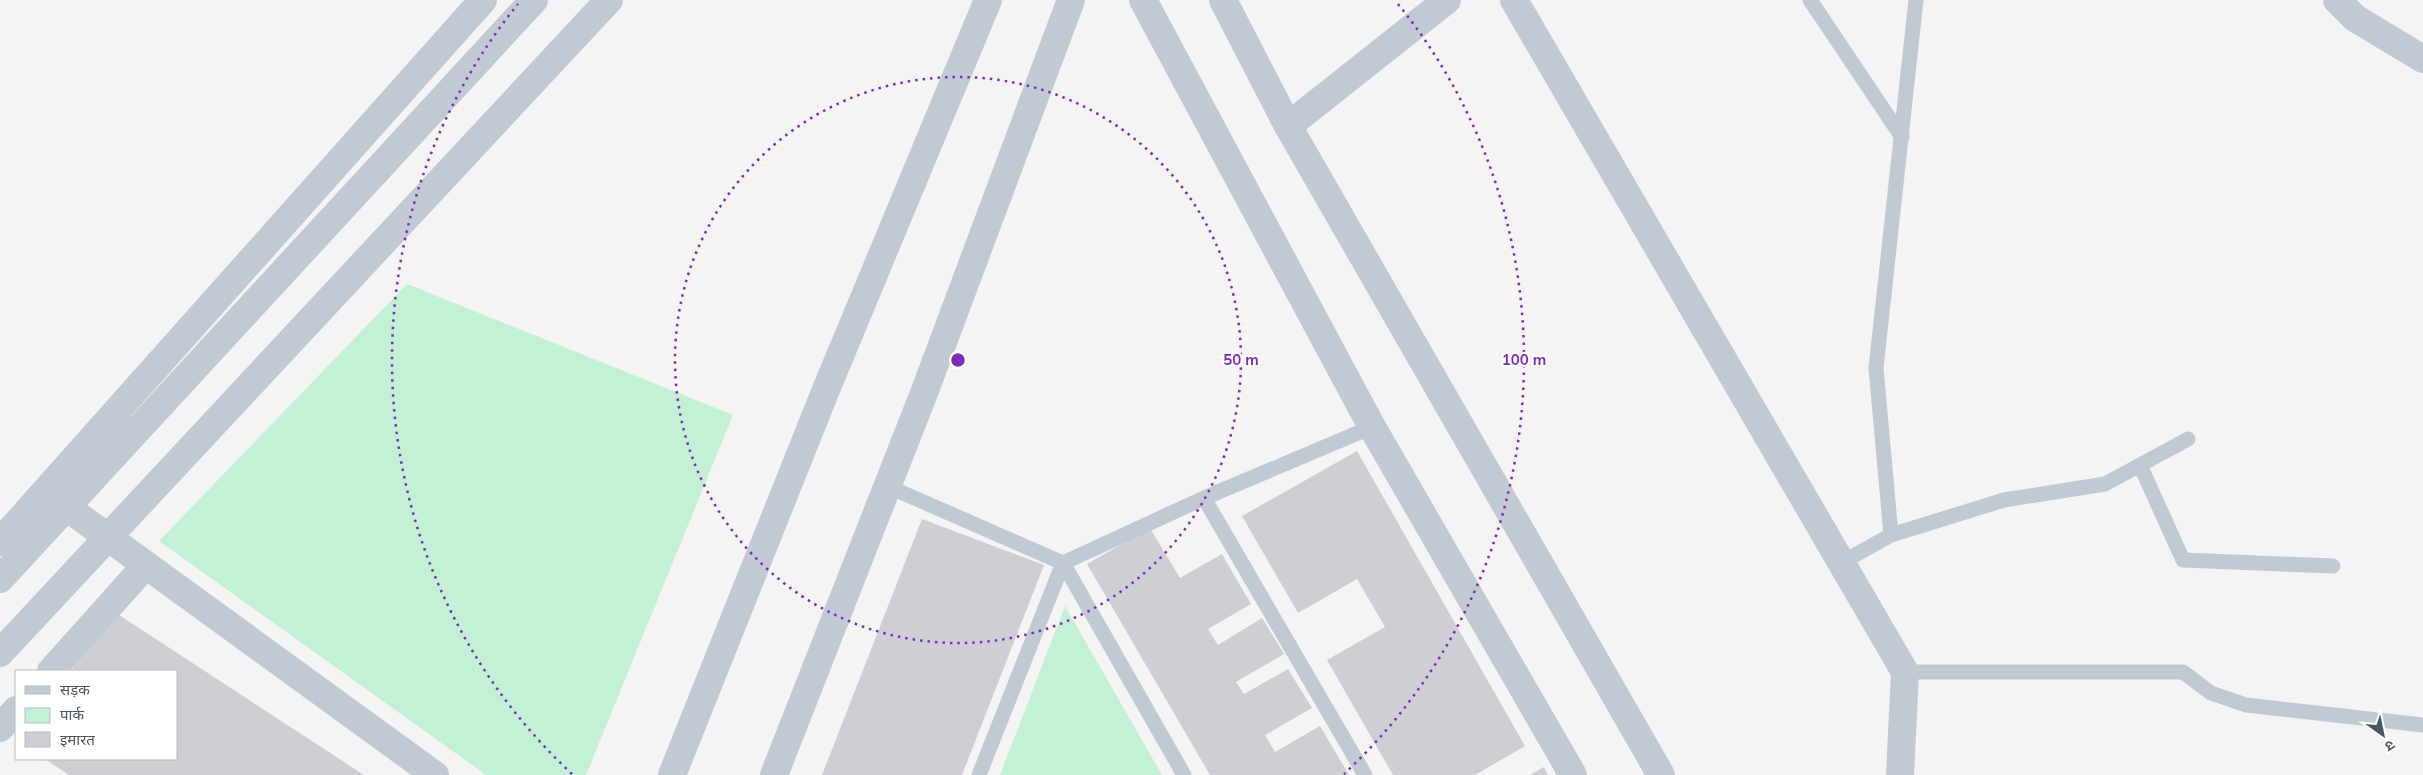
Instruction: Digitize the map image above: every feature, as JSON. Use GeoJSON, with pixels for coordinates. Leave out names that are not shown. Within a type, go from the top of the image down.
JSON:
{"type":"FeatureCollection","features":[{"type":"Feature","properties":{"kind":"street"},"geometry":{"type":"LineString","coordinates":[[0,542],[483,0]]}},
{"type":"Feature","properties":{"kind":"street"},"geometry":{"type":"LineString","coordinates":[[0,578],[534,0]]}},
{"type":"Feature","properties":{"kind":"street"},"geometry":{"type":"LineString","coordinates":[[0,653],[609,0]]}},
{"type":"Feature","properties":{"kind":"street"},"geometry":{"type":"LineString","coordinates":[[672,775],[821,401],[988,0]]}},
{"type":"Feature","properties":{"kind":"street"},"geometry":{"type":"LineString","coordinates":[[774,775],[887,486],[1071,0]]}},
{"type":"Feature","properties":{"kind":"street"},"geometry":{"type":"LineString","coordinates":[[1143,0],[1372,427],[1573,775]]}},
{"type":"Feature","properties":{"kind":"street"},"geometry":{"type":"LineString","coordinates":[[1222,0],[1288,126],[1661,775]]}},
{"type":"Feature","properties":{"kind":"street"},"geometry":{"type":"LineString","coordinates":[[1288,126],[1447,0]]}},
{"type":"Feature","properties":{"kind":"street"},"geometry":{"type":"LineString","coordinates":[[1514,0],[1905,672],[1900,775]]}},
{"type":"Feature","properties":{"kind":"street"},"geometry":{"type":"LineString","coordinates":[[2337,0],[2355,18],[2423,60]]}},
{"type":"Feature","properties":{"kind":"street"},"geometry":{"type":"LineString","coordinates":[[46,492],[435,775]]}},
{"type":"Feature","properties":{"kind":"street"},"geometry":{"type":"LineString","coordinates":[[52,670],[146,565]]}},
{"type":"Feature","properties":{"kind":"street"},"geometry":{"type":"LineString","coordinates":[[0,728],[15,711]]}},
{"type":"Feature","properties":{"kind":"lane"},"geometry":{"type":"LineString","coordinates":[[1810,0],[1902,137]]}},
{"type":"Feature","properties":{"kind":"lane"},"geometry":{"type":"LineString","coordinates":[[1891,535],[1876,368],[1916,0]]}},
{"type":"Feature","properties":{"kind":"lane"},"geometry":{"type":"LineString","coordinates":[[979,775],[1063,563],[1204,498],[1372,427]]}},
{"type":"Feature","properties":{"kind":"lane"},"geometry":{"type":"LineString","coordinates":[[1841,562],[1891,535],[2004,500],[2105,484],[2188,439]]}},
{"type":"Feature","properties":{"kind":"lane"},"geometry":{"type":"LineString","coordinates":[[2140,465],[2183,560],[2333,566]]}},
{"type":"Feature","properties":{"kind":"lane"},"geometry":{"type":"LineString","coordinates":[[887,486],[1063,563],[1184,775]]}},
{"type":"Feature","properties":{"kind":"lane"},"geometry":{"type":"LineString","coordinates":[[1204,498],[1365,775]]}},
{"type":"Feature","properties":{"kind":"lane"},"geometry":{"type":"LineString","coordinates":[[1905,672],[2183,672],[2211,693],[2246,705],[2423,725]]}},
{"type":"Feature","properties":{"kind":"green space"},"geometry":{"type":"Polygon","coordinates":[[[407,284],[733,415],[586,775],[486,775],[159,541],[407,284]]]}},
{"type":"Feature","properties":{"kind":"green space"},"geometry":{"type":"Polygon","coordinates":[[[1065,606],[1162,775],[1000,775],[1065,606]]]}},
{"type":"Feature","properties":{"kind":"building"},"geometry":{"type":"Polygon","coordinates":[[[1357,451],[1525,746],[1475,775],[1393,775],[1327,660],[1385,627],[1357,579],[1298,613],[1242,516],[1357,451]]]}},
{"type":"Feature","properties":{"kind":"building"},"geometry":{"type":"Polygon","coordinates":[[[922,519],[1044,565],[962,775],[822,775],[922,519]]]}},
{"type":"Feature","properties":{"kind":"building"},"geometry":{"type":"Polygon","coordinates":[[[1150,528],[1180,578],[1222,554],[1251,604],[1208,629],[1218,645],[1262,618],[1284,654],[1236,682],[1244,694],[1288,669],[1312,708],[1265,735],[1275,752],[1320,726],[1349,775],[1210,775],[1087,564],[1150,528]]]}},
{"type":"Feature","properties":{"kind":"building"},"geometry":{"type":"Polygon","coordinates":[[[113,611],[364,775],[69,775],[46,760],[178,760],[178,670],[72,670],[113,611]]]}},
{"type":"Feature","properties":{"kind":"building"},"geometry":{"type":"Polygon","coordinates":[[[1544,767],[1548,775],[1530,775],[1544,767]]]}}]}
